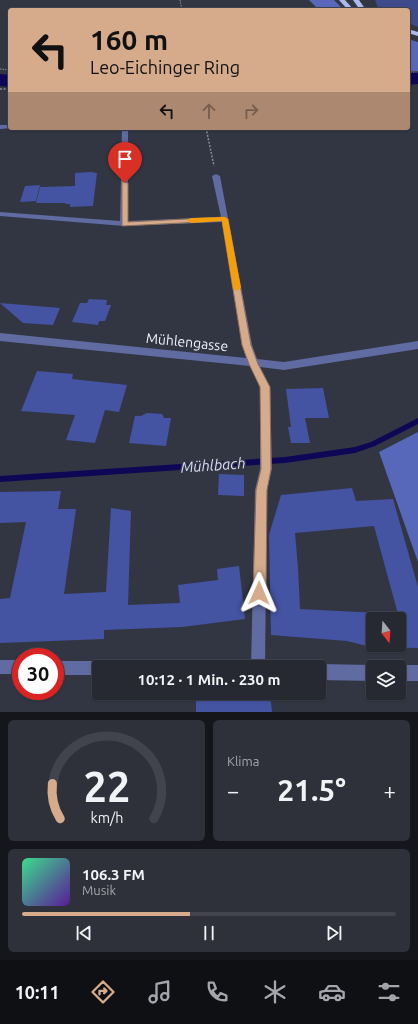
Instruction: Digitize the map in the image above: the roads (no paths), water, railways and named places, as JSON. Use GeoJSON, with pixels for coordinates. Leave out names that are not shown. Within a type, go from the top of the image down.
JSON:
{"type":"FeatureCollection","features":[{"type":"Feature","properties":{"kind":"highway"},"geometry":{"type":"LineString","coordinates":[[342,0],[349,8]]}},
{"type":"Feature","properties":{"kind":"street"},"geometry":{"type":"LineString","coordinates":[[124,224],[125,130]]}},
{"type":"Feature","properties":{"kind":"street"},"geometry":{"type":"LineString","coordinates":[[216,176],[225,219],[246,345],[253,364],[265,387],[266,469],[261,490],[258,660]]}},
{"type":"Feature","properties":{"kind":"street"},"geometry":{"type":"LineString","coordinates":[[0,214],[124,224],[225,219]]}},
{"type":"Feature","properties":{"kind":"street","name":"Mühlengasse"},"geometry":{"type":"LineString","coordinates":[[0,337],[284,366],[418,345]]}},
{"type":"Feature","properties":{"kind":"street"},"geometry":{"type":"LineString","coordinates":[[0,667],[12,667]]}},
{"type":"Feature","properties":{"kind":"street"},"geometry":{"type":"LineString","coordinates":[[64,668],[92,668]]}},
{"type":"Feature","properties":{"kind":"street"},"geometry":{"type":"LineString","coordinates":[[326,672],[366,673]]}},
{"type":"Feature","properties":{"kind":"street"},"geometry":{"type":"LineString","coordinates":[[406,673],[418,673]]}},
{"type":"Feature","properties":{"kind":"waterway"},"geometry":{"type":"LineString","coordinates":[[410,79],[418,78]]}},
{"type":"Feature","properties":{"kind":"waterway"},"geometry":{"type":"LineString","coordinates":[[0,80],[8,81]]}},
{"type":"Feature","properties":{"kind":"waterway","name":"Mühlbach"},"geometry":{"type":"LineString","coordinates":[[0,479],[285,460],[355,450],[373,444],[418,421]]}}]}
